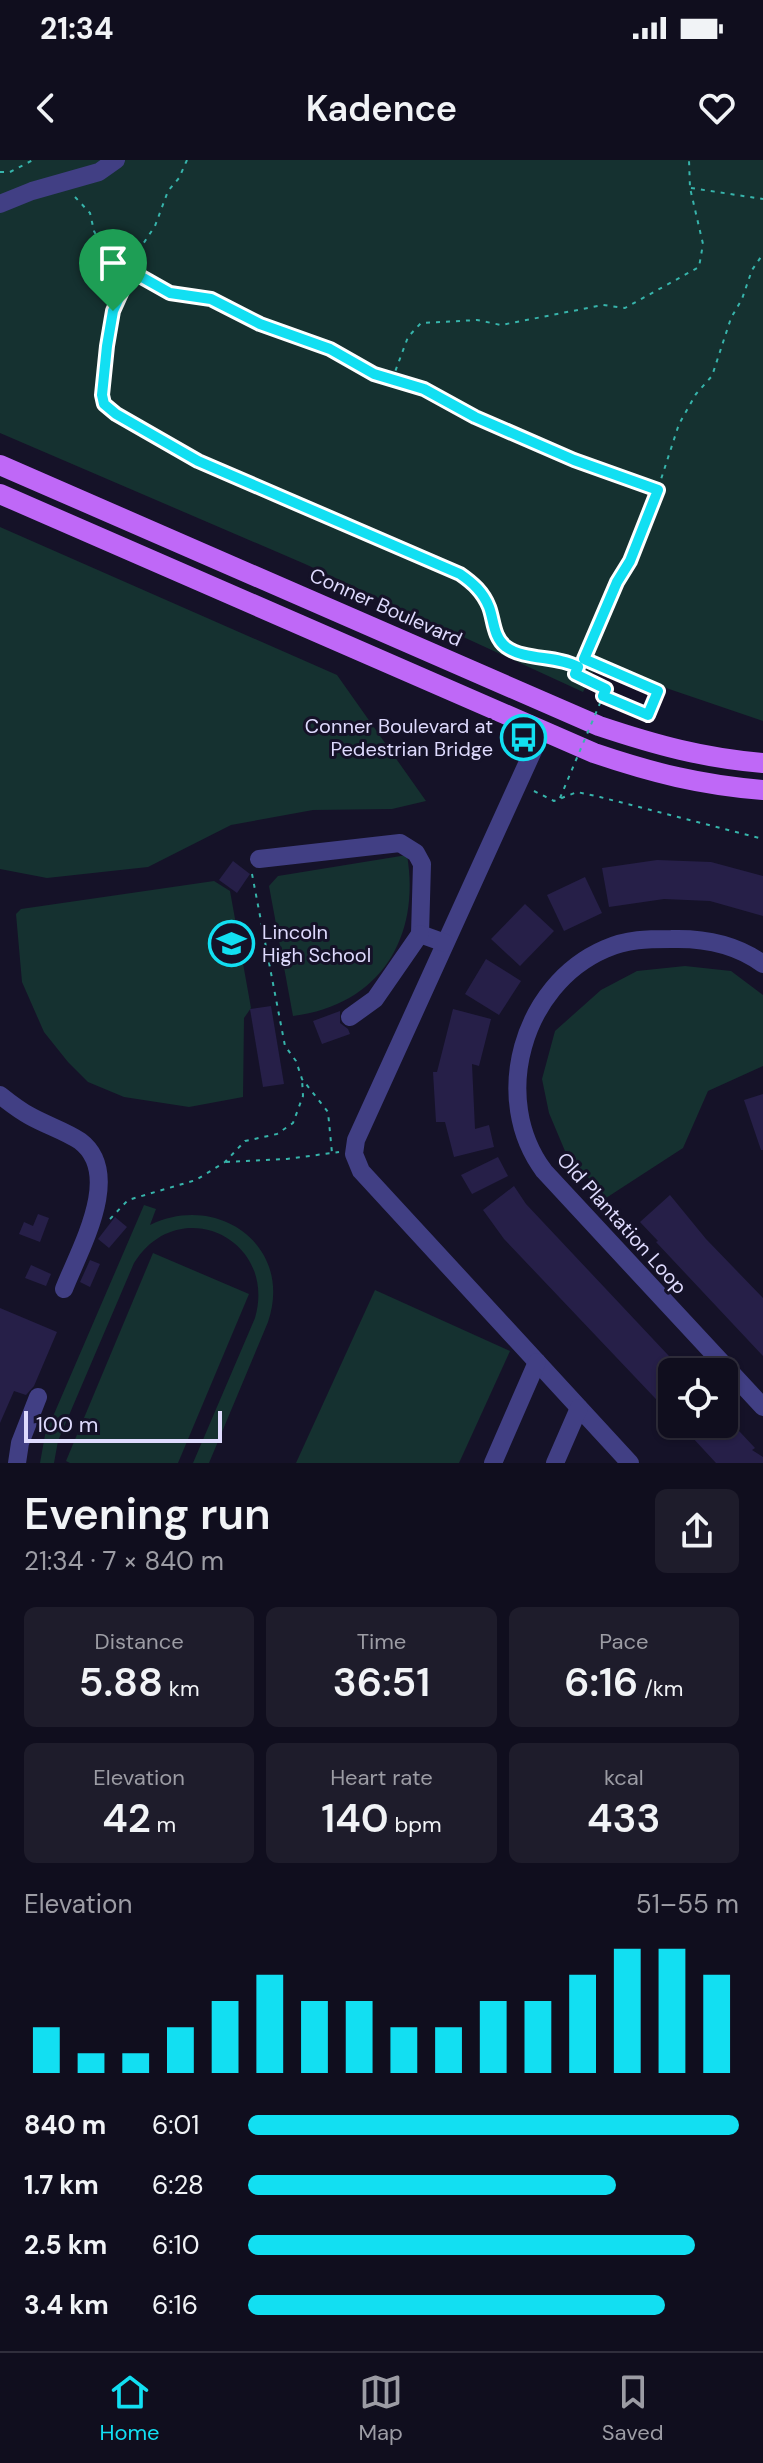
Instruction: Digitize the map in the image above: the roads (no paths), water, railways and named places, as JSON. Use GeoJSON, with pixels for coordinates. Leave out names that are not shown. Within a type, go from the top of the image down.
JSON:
{"type":"FeatureCollection","features":[{"type":"Feature","properties":{"kind":"main road","name":"Conner Boulevard"},"geometry":{"type":"LineString","coordinates":[[0,465],[599,726],[714,759],[763,763]]}},
{"type":"Feature","properties":{"kind":"main road"},"geometry":{"type":"LineString","coordinates":[[0,494],[594,753],[665,776],[711,785],[763,790]]}},
{"type":"Feature","properties":{"kind":"main road"},"geometry":{"type":"LineString","coordinates":[[542,731],[552,706]]}},
{"type":"Feature","properties":{"kind":"street"},"geometry":{"type":"LineString","coordinates":[[0,204],[32,191],[99,172],[115,161]]}},
{"type":"Feature","properties":{"kind":"street"},"geometry":{"type":"LineString","coordinates":[[542,731],[356,1140],[355,1163],[626,1461]]}},
{"type":"Feature","properties":{"kind":"street"},"geometry":{"type":"LineString","coordinates":[[255,866],[400,843],[416,853],[422,864],[420,934],[375,999],[350,1017]]}},
{"type":"Feature","properties":{"kind":"street"},"geometry":{"type":"LineString","coordinates":[[420,934],[445,943]]}},
{"type":"Feature","properties":{"kind":"street","name":"Old Plantation Loop"},"geometry":{"type":"LineString","coordinates":[[763,964],[738,950],[692,938],[631,940],[604,949],[579,964],[555,987],[536,1012],[520,1056],[517,1078],[518,1104],[532,1155],[763,1407]]}},
{"type":"Feature","properties":{"kind":"street"},"geometry":{"type":"LineString","coordinates":[[0,1095],[27,1115],[78,1140],[95,1158],[99,1181],[97,1201],[64,1289]]}},
{"type":"Feature","properties":{"kind":"street"},"geometry":{"type":"LineString","coordinates":[[493,1463],[537,1362]]}},
{"type":"Feature","properties":{"kind":"street"},"geometry":{"type":"LineString","coordinates":[[17,1463],[20,1443],[38,1397]]}},
{"type":"Feature","properties":{"kind":"street"},"geometry":{"type":"LineString","coordinates":[[555,1463],[579,1408]]}},
{"type":"Feature","properties":{"kind":"place","name":"Conner Boulevard at Pedestrian Bridge"},"geometry":{"type":"Point","coordinates":[524,737]}},
{"type":"Feature","properties":{"kind":"place","name":"Lincoln High School"},"geometry":{"type":"Point","coordinates":[231,943]}}]}
